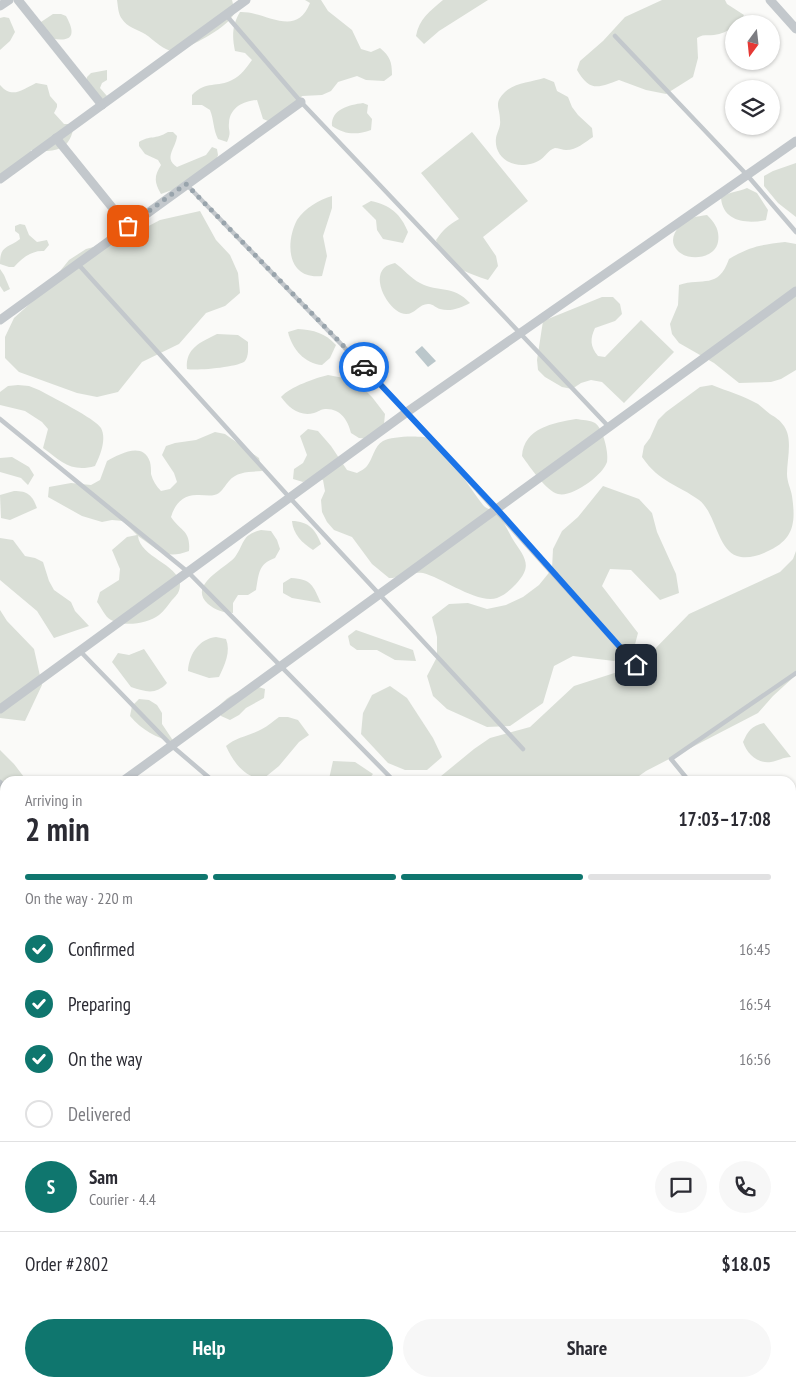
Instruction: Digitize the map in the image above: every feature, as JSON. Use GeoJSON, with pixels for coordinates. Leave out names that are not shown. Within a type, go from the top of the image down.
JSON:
{"type":"FeatureCollection","features":[{"type":"Feature","properties":{"kind":"street"},"geometry":{"type":"LineString","coordinates":[[0,6],[9,0]]}},
{"type":"Feature","properties":{"kind":"street"},"geometry":{"type":"LineString","coordinates":[[18,0],[102,105]]}},
{"type":"Feature","properties":{"kind":"street"},"geometry":{"type":"LineString","coordinates":[[0,179],[246,0]]}},
{"type":"Feature","properties":{"kind":"street"},"geometry":{"type":"LineString","coordinates":[[770,0],[796,29]]}},
{"type":"Feature","properties":{"kind":"street"},"geometry":{"type":"LineString","coordinates":[[0,320],[301,102]]}},
{"type":"Feature","properties":{"kind":"street"},"geometry":{"type":"LineString","coordinates":[[56,138],[128,226]]}},
{"type":"Feature","properties":{"kind":"street"},"geometry":{"type":"LineString","coordinates":[[0,709],[407,412],[796,140]]}},
{"type":"Feature","properties":{"kind":"street"},"geometry":{"type":"LineString","coordinates":[[130,776],[796,291]]}},
{"type":"Feature","properties":{"kind":"lane"},"geometry":{"type":"LineString","coordinates":[[226,15],[301,102],[609,427]]}},
{"type":"Feature","properties":{"kind":"lane"},"geometry":{"type":"LineString","coordinates":[[615,36],[747,175],[796,232]]}},
{"type":"Feature","properties":{"kind":"lane"},"geometry":{"type":"LineString","coordinates":[[186,184],[407,412],[497,509],[636,665]]}},
{"type":"Feature","properties":{"kind":"lane"},"geometry":{"type":"LineString","coordinates":[[78,263],[290,498],[523,749]]}},
{"type":"Feature","properties":{"kind":"lane"},"geometry":{"type":"LineString","coordinates":[[0,419],[188,572],[389,776]]}},
{"type":"Feature","properties":{"kind":"lane"},"geometry":{"type":"LineString","coordinates":[[80,650],[172,746],[207,776]]}},
{"type":"Feature","properties":{"kind":"lane"},"geometry":{"type":"LineString","coordinates":[[686,776],[671,759],[796,673]]}},
{"type":"Feature","properties":{"kind":"shaded area"},"geometry":{"type":"Polygon","coordinates":[[[117,0],[232,0],[235,12],[225,24],[202,39],[180,51],[170,51],[127,24],[120,15],[117,0]]]}},
{"type":"Feature","properties":{"kind":"shaded area"},"geometry":{"type":"Polygon","coordinates":[[[305,0],[321,0],[328,11],[352,30],[361,49],[371,52],[380,48],[390,60],[392,75],[384,81],[366,80],[357,76],[338,82],[331,91],[322,95],[302,96],[291,113],[273,123],[263,119],[257,100],[243,103],[235,109],[230,117],[230,134],[227,142],[218,139],[210,110],[202,105],[192,105],[192,95],[202,87],[222,84],[235,78],[243,72],[252,60],[245,53],[235,51],[233,31],[240,12],[280,21],[289,21],[297,19],[304,14],[310,3],[305,0]]]}},
{"type":"Feature","properties":{"kind":"shaded area"},"geometry":{"type":"Polygon","coordinates":[[[443,0],[488,0],[439,31],[424,44],[416,36],[417,30],[426,16],[443,0]]]}},
{"type":"Feature","properties":{"kind":"shaded area"},"geometry":{"type":"Polygon","coordinates":[[[662,0],[725,0],[727,4],[744,15],[725,15],[725,32],[697,38],[698,58],[693,77],[666,94],[646,90],[619,80],[600,86],[590,85],[577,70],[580,61],[603,41],[625,17],[662,0]]]}},
{"type":"Feature","properties":{"kind":"shaded area"},"geometry":{"type":"Polygon","coordinates":[[[53,14],[66,16],[72,31],[71,36],[57,39],[42,36],[41,22],[53,14]]]}},
{"type":"Feature","properties":{"kind":"shaded area"},"geometry":{"type":"Polygon","coordinates":[[[0,18],[9,18],[15,32],[10,41],[0,50],[0,18]]]}},
{"type":"Feature","properties":{"kind":"shaded area"},"geometry":{"type":"Polygon","coordinates":[[[107,70],[107,80],[102,83],[100,88],[107,96],[103,100],[86,82],[87,77],[91,73],[107,70]]]}},
{"type":"Feature","properties":{"kind":"shaded area"},"geometry":{"type":"Polygon","coordinates":[[[544,78],[554,82],[557,91],[568,97],[578,115],[592,128],[593,137],[574,149],[553,149],[542,159],[534,163],[522,165],[511,163],[499,154],[496,144],[500,123],[499,100],[505,92],[513,87],[544,78]]]}},
{"type":"Feature","properties":{"kind":"shaded area"},"geometry":{"type":"Polygon","coordinates":[[[36,83],[47,85],[50,96],[57,104],[54,113],[64,124],[69,124],[73,130],[71,138],[63,147],[51,151],[31,150],[29,163],[0,182],[0,85],[9,92],[17,92],[36,83]]]}},
{"type":"Feature","properties":{"kind":"shaded area"},"geometry":{"type":"Polygon","coordinates":[[[363,103],[368,105],[367,113],[372,119],[371,130],[351,133],[332,126],[334,116],[342,109],[363,103]]]}},
{"type":"Feature","properties":{"kind":"shaded area"},"geometry":{"type":"Polygon","coordinates":[[[173,132],[177,136],[171,153],[171,160],[177,167],[206,155],[212,147],[217,149],[218,155],[215,164],[175,189],[161,194],[156,179],[161,165],[158,160],[145,154],[139,146],[139,142],[173,132]]]}},
{"type":"Feature","properties":{"kind":"shaded area"},"geometry":{"type":"Polygon","coordinates":[[[472,132],[528,201],[483,237],[496,256],[498,266],[488,280],[456,267],[449,262],[439,249],[436,240],[446,228],[459,219],[421,173],[472,132]]]}},
{"type":"Feature","properties":{"kind":"shaded area"},"geometry":{"type":"Polygon","coordinates":[[[796,163],[796,217],[778,203],[764,186],[764,176],[796,163]]]}},
{"type":"Feature","properties":{"kind":"shaded area"},"geometry":{"type":"Polygon","coordinates":[[[747,188],[757,193],[768,210],[766,220],[751,222],[737,220],[726,212],[721,198],[747,188]]]}},
{"type":"Feature","properties":{"kind":"shaded area"},"geometry":{"type":"Polygon","coordinates":[[[332,196],[332,208],[323,236],[327,256],[322,276],[310,276],[296,266],[292,258],[290,249],[293,229],[297,220],[308,208],[332,196]]]}},
{"type":"Feature","properties":{"kind":"shaded area"},"geometry":{"type":"Polygon","coordinates":[[[371,201],[384,205],[394,211],[402,220],[408,232],[403,243],[383,239],[377,230],[376,220],[362,206],[371,201]]]}},
{"type":"Feature","properties":{"kind":"shaded area"},"geometry":{"type":"Polygon","coordinates":[[[200,211],[216,240],[230,255],[238,273],[240,293],[225,306],[206,313],[179,344],[142,362],[118,392],[97,397],[77,393],[19,372],[5,358],[5,337],[14,318],[44,291],[69,260],[86,249],[124,239],[160,220],[200,211]]]}},
{"type":"Feature","properties":{"kind":"shaded area"},"geometry":{"type":"Polygon","coordinates":[[[707,215],[718,230],[716,248],[712,252],[700,257],[682,254],[674,245],[673,240],[676,231],[687,220],[707,215]]]}},
{"type":"Feature","properties":{"kind":"shaded area"},"geometry":{"type":"Polygon","coordinates":[[[25,225],[29,235],[37,242],[47,240],[49,245],[44,251],[28,255],[14,267],[0,264],[3,250],[20,239],[19,234],[15,231],[15,226],[25,225]]]}},
{"type":"Feature","properties":{"kind":"shaded area"},"geometry":{"type":"Polygon","coordinates":[[[785,242],[796,244],[796,370],[781,379],[771,382],[739,383],[714,363],[679,343],[672,334],[670,324],[678,305],[679,285],[715,279],[725,269],[729,259],[744,251],[785,242]]]}},
{"type":"Feature","properties":{"kind":"shaded area"},"geometry":{"type":"Polygon","coordinates":[[[395,263],[420,283],[457,293],[470,303],[452,310],[440,309],[430,304],[425,304],[409,314],[401,313],[391,306],[387,300],[383,293],[380,279],[384,268],[395,263]]]}},
{"type":"Feature","properties":{"kind":"shaded area"},"geometry":{"type":"Polygon","coordinates":[[[0,269],[10,289],[4,292],[0,286],[0,269]]]}},
{"type":"Feature","properties":{"kind":"shaded area"},"geometry":{"type":"Polygon","coordinates":[[[602,297],[613,297],[620,304],[622,314],[615,321],[595,328],[592,342],[593,349],[598,356],[605,357],[641,320],[674,352],[624,403],[602,382],[591,380],[581,383],[572,389],[562,387],[545,377],[538,370],[537,360],[543,321],[602,297]]]}},
{"type":"Feature","properties":{"kind":"shaded area"},"geometry":{"type":"Polygon","coordinates":[[[298,329],[319,333],[336,345],[330,358],[322,365],[310,362],[296,350],[288,332],[298,329]]]}},
{"type":"Feature","properties":{"kind":"shaded area"},"geometry":{"type":"Polygon","coordinates":[[[217,334],[238,335],[248,342],[248,354],[245,361],[218,368],[187,369],[187,362],[191,351],[200,343],[217,334]]]}},
{"type":"Feature","properties":{"kind":"shaded area"},"geometry":{"type":"Polygon","coordinates":[[[422,346],[436,361],[428,367],[415,352],[422,346]]]}},
{"type":"Feature","properties":{"kind":"shaded area"},"geometry":{"type":"Polygon","coordinates":[[[328,375],[349,379],[356,386],[366,391],[385,414],[384,424],[370,439],[359,438],[351,433],[345,419],[335,410],[324,409],[304,414],[295,411],[281,397],[296,386],[328,375]]]}},
{"type":"Feature","properties":{"kind":"shaded area"},"geometry":{"type":"Polygon","coordinates":[[[712,385],[758,404],[781,422],[787,431],[789,449],[787,477],[792,496],[793,522],[788,536],[782,542],[756,556],[741,557],[730,552],[721,539],[705,506],[699,500],[662,478],[642,457],[644,446],[658,420],[700,387],[712,385]]]}},
{"type":"Feature","properties":{"kind":"shaded area"},"geometry":{"type":"Polygon","coordinates":[[[8,386],[29,386],[39,390],[82,414],[101,428],[103,442],[95,466],[79,468],[61,461],[43,448],[48,429],[42,422],[25,411],[0,405],[0,392],[8,386]]]}},
{"type":"Feature","properties":{"kind":"shaded area"},"geometry":{"type":"Polygon","coordinates":[[[576,419],[591,421],[601,430],[605,441],[607,462],[600,473],[579,489],[571,493],[558,494],[543,484],[522,456],[524,447],[528,439],[541,428],[576,419]]]}},
{"type":"Feature","properties":{"kind":"shaded area"},"geometry":{"type":"Polygon","coordinates":[[[308,429],[318,431],[347,470],[357,473],[367,466],[380,443],[387,439],[421,437],[433,440],[453,463],[483,505],[497,513],[501,518],[523,556],[526,566],[525,571],[516,584],[505,594],[489,599],[470,594],[423,573],[389,578],[372,564],[352,537],[334,530],[327,522],[322,512],[321,500],[325,491],[323,480],[313,478],[303,482],[293,479],[294,469],[303,463],[307,455],[300,436],[308,429]]]}},
{"type":"Feature","properties":{"kind":"shaded area"},"geometry":{"type":"Polygon","coordinates":[[[215,432],[225,434],[259,458],[262,471],[236,475],[217,494],[194,495],[181,500],[171,517],[187,535],[189,551],[173,555],[166,554],[138,536],[145,550],[178,577],[179,591],[161,613],[148,621],[129,624],[109,619],[97,602],[100,592],[119,580],[120,569],[112,550],[127,537],[137,535],[123,521],[112,520],[102,522],[82,516],[48,497],[49,487],[71,483],[91,485],[100,480],[107,461],[124,453],[137,451],[147,456],[151,466],[152,477],[159,489],[161,491],[170,489],[177,482],[174,473],[162,455],[166,446],[196,440],[215,432]]]}},
{"type":"Feature","properties":{"kind":"shaded area"},"geometry":{"type":"Polygon","coordinates":[[[12,457],[29,467],[34,475],[28,485],[21,478],[0,472],[0,458],[12,457]]]}},
{"type":"Feature","properties":{"kind":"shaded area"},"geometry":{"type":"Polygon","coordinates":[[[603,486],[639,499],[652,513],[657,532],[676,574],[679,593],[660,600],[631,570],[610,569],[602,586],[638,633],[633,652],[614,661],[573,656],[554,666],[543,703],[510,726],[487,727],[447,709],[433,696],[427,676],[437,657],[437,637],[432,617],[449,604],[468,603],[487,609],[506,605],[523,597],[539,585],[552,569],[553,549],[562,531],[578,517],[603,486]]]}},
{"type":"Feature","properties":{"kind":"shaded area"},"geometry":{"type":"Polygon","coordinates":[[[14,491],[29,495],[37,508],[10,520],[1,518],[0,495],[14,491]]]}},
{"type":"Feature","properties":{"kind":"shaded area"},"geometry":{"type":"Polygon","coordinates":[[[292,521],[298,521],[311,527],[317,534],[321,544],[313,550],[305,544],[296,534],[292,521]]]}},
{"type":"Feature","properties":{"kind":"shaded area"},"geometry":{"type":"Polygon","coordinates":[[[261,530],[271,531],[280,549],[275,558],[265,563],[260,570],[256,590],[248,595],[238,595],[233,603],[233,613],[223,612],[214,608],[203,597],[202,590],[205,584],[210,577],[235,557],[244,540],[250,534],[261,530]]]}},
{"type":"Feature","properties":{"kind":"shaded area"},"geometry":{"type":"Polygon","coordinates":[[[0,538],[13,540],[25,556],[43,562],[54,590],[71,602],[75,611],[89,626],[54,638],[37,611],[0,580],[0,538]]]}},
{"type":"Feature","properties":{"kind":"shaded area"},"geometry":{"type":"Polygon","coordinates":[[[796,551],[796,675],[758,713],[639,776],[441,776],[490,738],[530,727],[574,686],[630,668],[647,657],[689,614],[780,572],[793,559],[796,551]]]}},
{"type":"Feature","properties":{"kind":"shaded area"},"geometry":{"type":"Polygon","coordinates":[[[291,578],[303,580],[311,584],[321,603],[292,598],[283,593],[283,583],[291,578]]]}},
{"type":"Feature","properties":{"kind":"shaded area"},"geometry":{"type":"Polygon","coordinates":[[[0,610],[7,621],[34,649],[42,685],[25,721],[0,718],[0,610]]]}},
{"type":"Feature","properties":{"kind":"shaded area"},"geometry":{"type":"Polygon","coordinates":[[[356,630],[413,650],[416,661],[395,660],[377,650],[357,650],[350,645],[348,636],[356,630]]]}},
{"type":"Feature","properties":{"kind":"shaded area"},"geometry":{"type":"Polygon","coordinates":[[[210,638],[226,639],[228,649],[219,677],[209,678],[188,671],[190,659],[196,648],[210,638]]]}},
{"type":"Feature","properties":{"kind":"shaded area"},"geometry":{"type":"Polygon","coordinates":[[[144,649],[167,683],[155,691],[131,687],[112,662],[118,653],[129,655],[144,649]]]}},
{"type":"Feature","properties":{"kind":"shaded area"},"geometry":{"type":"Polygon","coordinates":[[[255,686],[265,689],[264,698],[230,720],[221,716],[219,706],[223,702],[235,693],[255,686]]]}},
{"type":"Feature","properties":{"kind":"shaded area"},"geometry":{"type":"Polygon","coordinates":[[[390,686],[407,698],[433,738],[442,757],[427,770],[405,770],[388,763],[361,734],[363,713],[372,695],[390,686]]]}},
{"type":"Feature","properties":{"kind":"shaded area"},"geometry":{"type":"Polygon","coordinates":[[[139,699],[149,700],[157,705],[162,713],[162,724],[174,742],[150,733],[130,716],[132,706],[139,699]]]}},
{"type":"Feature","properties":{"kind":"shaded area"},"geometry":{"type":"Polygon","coordinates":[[[279,717],[288,717],[298,720],[309,735],[299,742],[279,766],[267,776],[251,776],[240,768],[226,746],[266,726],[279,717]]]}},
{"type":"Feature","properties":{"kind":"shaded area"},"geometry":{"type":"Polygon","coordinates":[[[764,723],[791,757],[766,762],[757,760],[747,750],[743,742],[750,729],[764,723]]]}},
{"type":"Feature","properties":{"kind":"shaded area"},"geometry":{"type":"Polygon","coordinates":[[[0,750],[23,776],[0,776],[0,750]]]}},
{"type":"Feature","properties":{"kind":"shaded area"},"geometry":{"type":"Polygon","coordinates":[[[333,761],[355,762],[373,774],[371,776],[330,776],[333,761]]]}},
{"type":"Feature","properties":{"kind":"way so far"},"geometry":{"type":"LineString","coordinates":[[128,226],[186,184],[364,367]]}},
{"type":"Feature","properties":{"kind":"route"},"geometry":{"type":"LineString","coordinates":[[364,367],[497,509],[636,665]]}}]}
